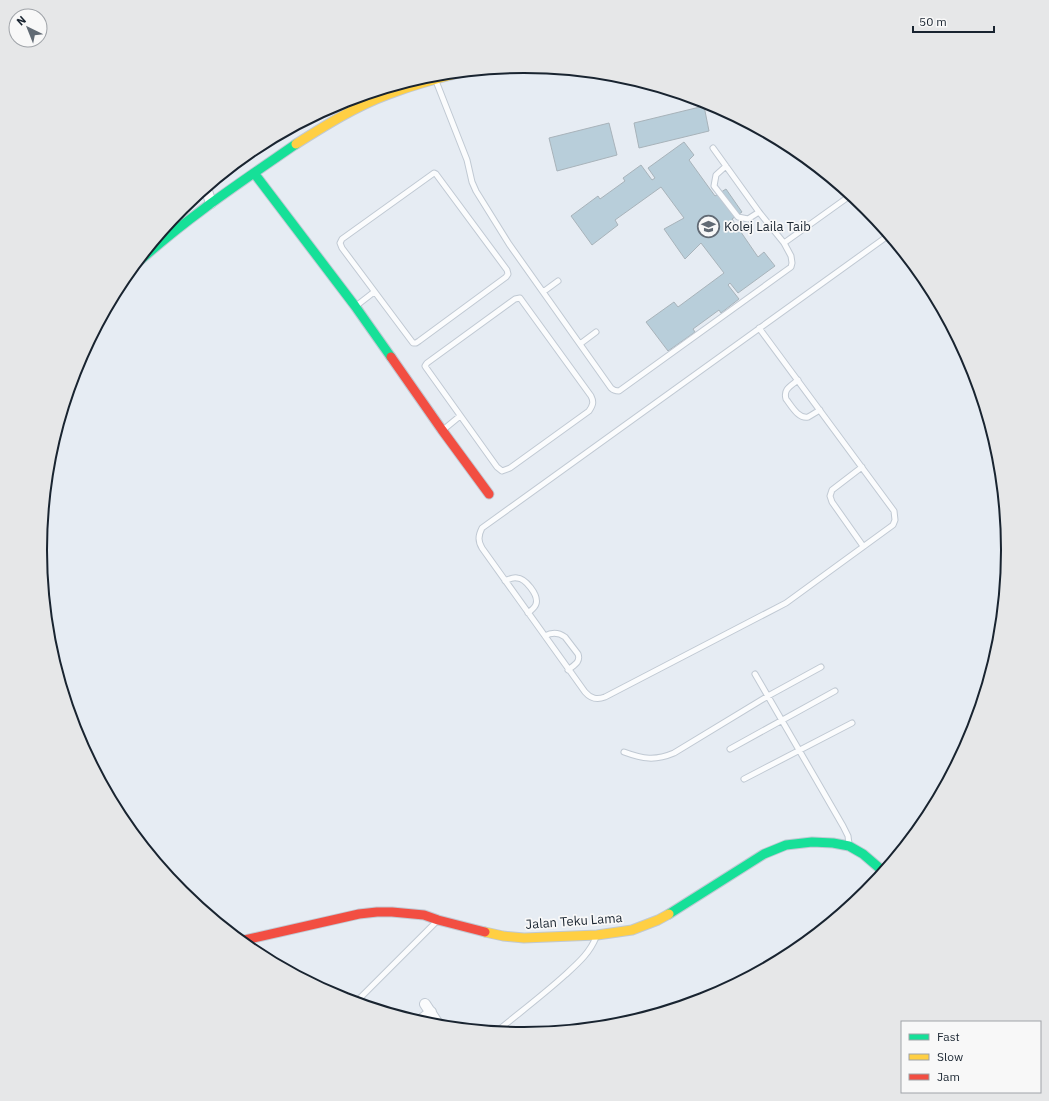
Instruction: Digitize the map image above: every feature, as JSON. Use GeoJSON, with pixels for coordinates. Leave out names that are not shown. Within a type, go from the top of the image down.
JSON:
{"type":"FeatureCollection","features":[{"type":"Feature","properties":{"kind":"street"},"geometry":{"type":"LineString","coordinates":[[158,245],[211,203],[318,130],[350,112],[402,89]]}},
{"type":"Feature","properties":{"kind":"street"},"geometry":{"type":"LineString","coordinates":[[254,173],[355,306],[489,494]]}},
{"type":"Feature","properties":{"kind":"street"},"geometry":{"type":"LineString","coordinates":[[208,193],[211,203]]}},
{"type":"Feature","properties":{"kind":"street","name":"Jalan Teku Lama"},"geometry":{"type":"LineString","coordinates":[[248,939],[359,914],[377,912],[424,915],[438,920],[504,936],[538,938],[597,935],[632,930],[658,920],[764,854],[786,845],[819,842],[849,846],[864,854],[880,869]]}},
{"type":"Feature","properties":{"kind":"street"},"geometry":{"type":"LineString","coordinates":[[422,1017],[428,1008],[435,1020]]}},
{"type":"Feature","properties":{"kind":"lane"},"geometry":{"type":"LineString","coordinates":[[436,81],[467,160],[472,182],[476,191],[509,244],[613,391],[619,391],[791,267],[791,256],[784,243],[759,212],[713,148]]}},
{"type":"Feature","properties":{"kind":"lane"},"geometry":{"type":"LineString","coordinates":[[726,166],[716,176],[714,186],[738,217],[748,219],[759,212]]}},
{"type":"Feature","properties":{"kind":"lane"},"geometry":{"type":"LineString","coordinates":[[434,173],[507,270],[508,274],[506,277],[416,343],[413,343],[410,340],[374,292],[342,248],[340,243],[342,239],[434,173]]}},
{"type":"Feature","properties":{"kind":"lane"},"geometry":{"type":"LineString","coordinates":[[784,243],[847,198]]}},
{"type":"Feature","properties":{"kind":"lane"},"geometry":{"type":"LineString","coordinates":[[759,328],[894,511],[895,520],[893,525],[786,603],[605,697],[597,699],[588,696],[482,548],[479,543],[479,537],[482,528],[759,328],[885,238]]}},
{"type":"Feature","properties":{"kind":"lane"},"geometry":{"type":"LineString","coordinates":[[543,292],[558,281]]}},
{"type":"Feature","properties":{"kind":"lane"},"geometry":{"type":"LineString","coordinates":[[355,306],[374,292]]}},
{"type":"Feature","properties":{"kind":"lane"},"geometry":{"type":"LineString","coordinates":[[520,298],[593,400],[593,405],[589,411],[510,468],[502,471],[497,467],[460,416],[425,366],[427,363],[515,299],[520,298]]}},
{"type":"Feature","properties":{"kind":"lane"},"geometry":{"type":"LineString","coordinates":[[580,344],[596,332]]}},
{"type":"Feature","properties":{"kind":"lane"},"geometry":{"type":"LineString","coordinates":[[798,380],[787,389],[785,394],[786,399],[797,414],[803,416],[808,417],[820,410]]}},
{"type":"Feature","properties":{"kind":"lane"},"geometry":{"type":"LineString","coordinates":[[442,430],[460,416]]}},
{"type":"Feature","properties":{"kind":"lane"},"geometry":{"type":"LineString","coordinates":[[862,467],[832,490],[830,496],[832,502],[864,546]]}},
{"type":"Feature","properties":{"kind":"lane"},"geometry":{"type":"LineString","coordinates":[[505,581],[513,577],[521,578],[535,594],[537,600],[535,607],[528,613]]}},
{"type":"Feature","properties":{"kind":"lane"},"geometry":{"type":"LineString","coordinates":[[545,636],[550,633],[563,635],[578,654],[578,661],[568,670]]}},
{"type":"Feature","properties":{"kind":"lane"},"geometry":{"type":"LineString","coordinates":[[624,752],[638,757],[665,757],[768,696],[821,667]]}},
{"type":"Feature","properties":{"kind":"lane"},"geometry":{"type":"LineString","coordinates":[[755,674],[843,826],[848,836],[849,846]]}},
{"type":"Feature","properties":{"kind":"lane"},"geometry":{"type":"LineString","coordinates":[[730,749],[834,691]]}},
{"type":"Feature","properties":{"kind":"lane"},"geometry":{"type":"LineString","coordinates":[[744,779],[852,723]]}},
{"type":"Feature","properties":{"kind":"lane"},"geometry":{"type":"LineString","coordinates":[[359,999],[438,920]]}},
{"type":"Feature","properties":{"kind":"lane"},"geometry":{"type":"LineString","coordinates":[[502,1027],[574,966],[591,948],[597,935]]}},
{"type":"Feature","properties":{"kind":"building"},"geometry":{"type":"Polygon","coordinates":[[[701,107],[704,108],[709,131],[639,148],[634,123],[701,107]]]}},
{"type":"Feature","properties":{"kind":"building"},"geometry":{"type":"Polygon","coordinates":[[[609,123],[617,155],[557,171],[549,138],[609,123]]]}},
{"type":"Feature","properties":{"kind":"building"},"geometry":{"type":"Polygon","coordinates":[[[684,142],[694,155],[689,160],[715,196],[726,189],[742,212],[732,219],[758,257],[764,252],[775,266],[738,293],[730,283],[728,285],[739,299],[721,313],[719,310],[693,329],[695,332],[668,351],[646,322],[674,302],[678,307],[724,273],[701,243],[685,259],[664,229],[684,218],[661,187],[615,220],[618,225],[592,245],[571,216],[598,196],[600,199],[625,181],[623,178],[641,165],[652,180],[655,178],[648,168],[684,142]]]}},
{"type":"Feature","properties":{"kind":"traffic: fast"},"geometry":{"type":"LineString","coordinates":[[158,245],[234,187],[296,144]]}},
{"type":"Feature","properties":{"kind":"traffic: fast"},"geometry":{"type":"LineString","coordinates":[[254,173],[355,306],[391,357]]}},
{"type":"Feature","properties":{"kind":"traffic: fast"},"geometry":{"type":"LineString","coordinates":[[669,914],[764,854],[786,845],[812,842],[833,843],[849,846],[863,854],[880,869]]}},
{"type":"Feature","properties":{"kind":"traffic: slow"},"geometry":{"type":"LineString","coordinates":[[296,144],[341,116],[365,104],[411,87]]}},
{"type":"Feature","properties":{"kind":"traffic: slow"},"geometry":{"type":"LineString","coordinates":[[485,932],[503,936],[524,938],[597,935],[632,930],[669,914]]}},
{"type":"Feature","properties":{"kind":"traffic: jam"},"geometry":{"type":"LineString","coordinates":[[391,357],[489,494]]}},
{"type":"Feature","properties":{"kind":"traffic: jam"},"geometry":{"type":"LineString","coordinates":[[248,939],[359,914],[377,912],[424,915],[485,932]]}},
{"type":"Feature","properties":{"kind":"place","name":"Kolej Laila Taib"},"geometry":{"type":"Point","coordinates":[708,226]}}]}
